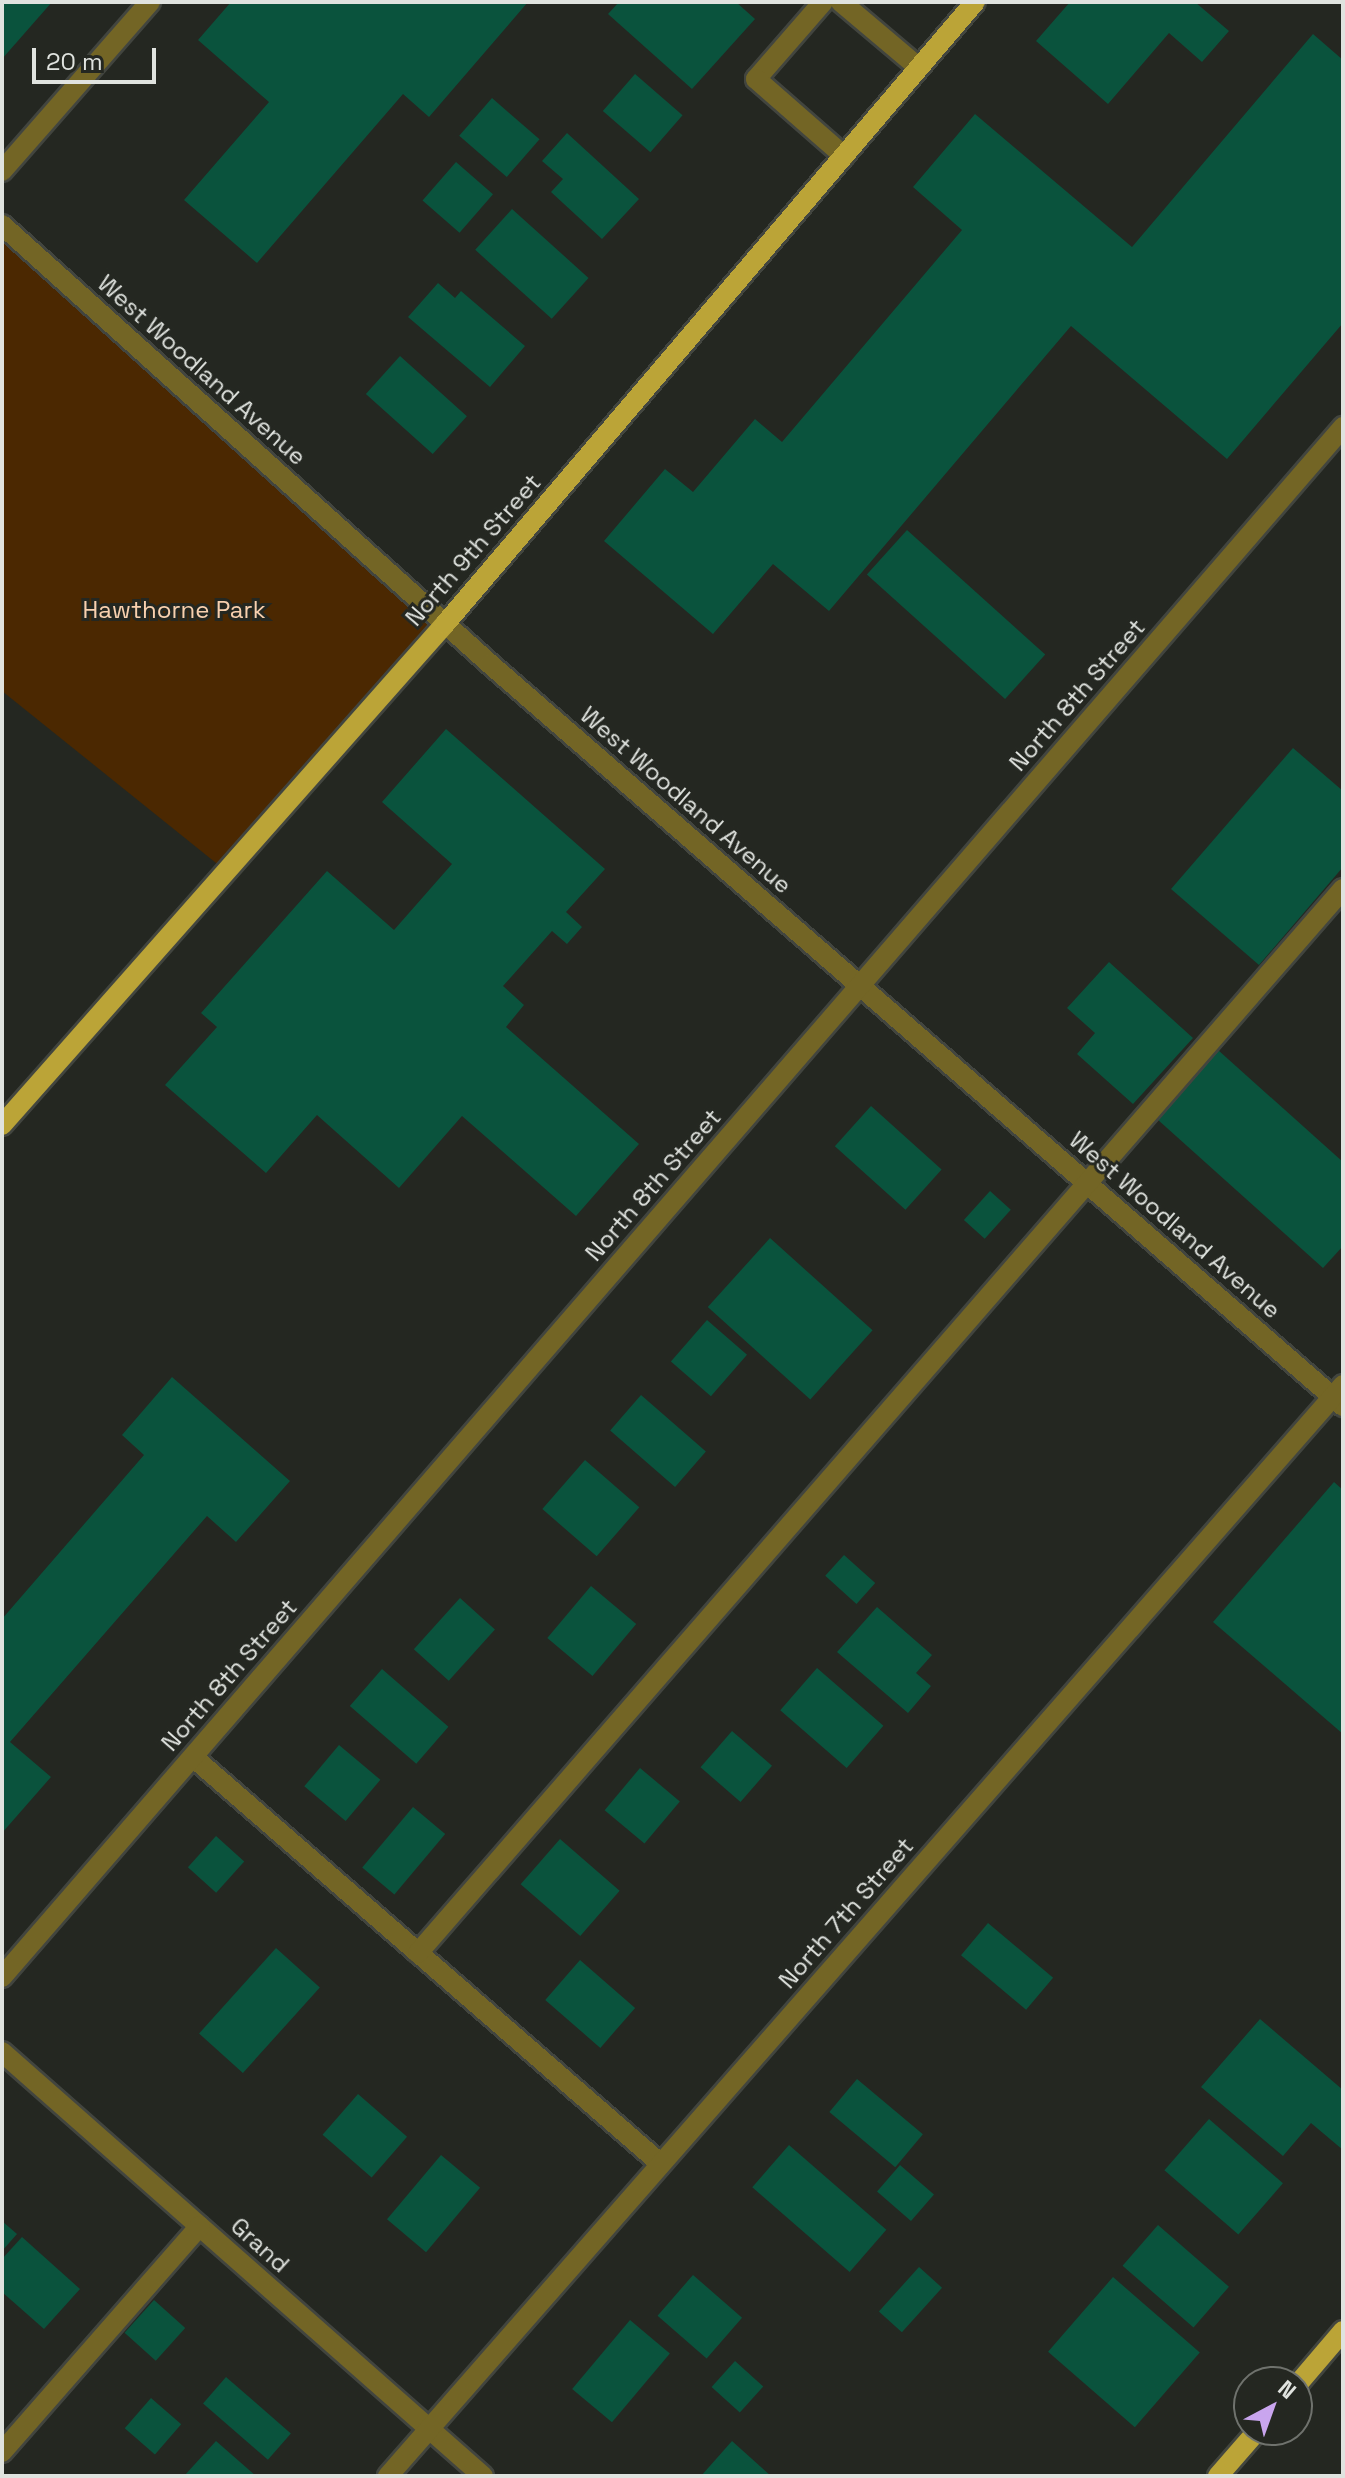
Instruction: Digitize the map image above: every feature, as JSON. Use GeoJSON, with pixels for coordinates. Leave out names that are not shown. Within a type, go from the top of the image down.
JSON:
{"type":"FeatureCollection","features":[{"type":"Feature","properties":{"kind":"main road","name":"North 9th Street"},"geometry":{"type":"LineString","coordinates":[[5,1117],[445,624],[975,2]]}},
{"type":"Feature","properties":{"kind":"main road"},"geometry":{"type":"LineString","coordinates":[[1313,2366],[1343,2331]]}},
{"type":"Feature","properties":{"kind":"main road"},"geometry":{"type":"LineString","coordinates":[[1218,2476],[1244,2446]]}},
{"type":"Feature","properties":{"kind":"street"},"geometry":{"type":"LineString","coordinates":[[2,171],[150,2]]}},
{"type":"Feature","properties":{"kind":"street"},"geometry":{"type":"LineString","coordinates":[[823,2],[756,79],[844,156]]}},
{"type":"Feature","properties":{"kind":"street"},"geometry":{"type":"LineString","coordinates":[[841,2],[918,67]]}},
{"type":"Feature","properties":{"kind":"street","name":"West Woodland Avenue"},"geometry":{"type":"LineString","coordinates":[[2,225],[445,624],[1086,1183],[1339,1396]]}},
{"type":"Feature","properties":{"kind":"street","name":"North 8th Street"},"geometry":{"type":"LineString","coordinates":[[2,1977],[1343,427]]}},
{"type":"Feature","properties":{"kind":"street"},"geometry":{"type":"LineString","coordinates":[[418,1953],[1343,889]]}},
{"type":"Feature","properties":{"kind":"street","name":"North 7th Street"},"geometry":{"type":"LineString","coordinates":[[388,2476],[1339,1396]]}},
{"type":"Feature","properties":{"kind":"street"},"geometry":{"type":"LineString","coordinates":[[193,1757],[661,2164]]}},
{"type":"Feature","properties":{"kind":"street","name":"Grand"},"geometry":{"type":"LineString","coordinates":[[2,2052],[483,2476]]}},
{"type":"Feature","properties":{"kind":"street"},"geometry":{"type":"LineString","coordinates":[[2,2452],[200,2226]]}},
{"type":"Feature","properties":{"kind":"green space","name":"Hawthorne Park"},"geometry":{"type":"Polygon","coordinates":[[[2,225],[445,624],[226,871],[2,691],[2,225]]]}},
{"type":"Feature","properties":{"kind":"building"},"geometry":{"type":"Polygon","coordinates":[[[2,2],[52,2],[2,59],[2,2]]]}},
{"type":"Feature","properties":{"kind":"building"},"geometry":{"type":"Polygon","coordinates":[[[231,2],[528,2],[429,117],[403,94],[257,263],[184,200],[269,102],[198,40],[231,2]]]}},
{"type":"Feature","properties":{"kind":"building"},"geometry":{"type":"Polygon","coordinates":[[[619,2],[736,2],[755,19],[692,89],[608,14],[619,2]]]}},
{"type":"Feature","properties":{"kind":"building"},"geometry":{"type":"Polygon","coordinates":[[[1070,2],[1195,2],[1229,31],[1202,62],[1169,33],[1108,104],[1036,41],[1070,2]]]}},
{"type":"Feature","properties":{"kind":"building"},"geometry":{"type":"Polygon","coordinates":[[[1313,34],[1343,60],[1343,323],[1227,459],[1071,326],[829,611],[773,564],[713,634],[604,541],[665,469],[693,492],[755,419],[782,442],[962,230],[913,187],[975,114],[1132,247],[1313,34]]]}},
{"type":"Feature","properties":{"kind":"building"},"geometry":{"type":"Polygon","coordinates":[[[635,74],[683,115],[650,152],[603,111],[635,74]]]}},
{"type":"Feature","properties":{"kind":"building"},"geometry":{"type":"Polygon","coordinates":[[[492,98],[540,139],[507,177],[459,136],[492,98]]]}},
{"type":"Feature","properties":{"kind":"building"},"geometry":{"type":"Polygon","coordinates":[[[567,133],[639,199],[602,239],[551,192],[563,179],[542,161],[567,133]]]}},
{"type":"Feature","properties":{"kind":"building"},"geometry":{"type":"Polygon","coordinates":[[[456,162],[493,194],[460,233],[423,200],[456,162]]]}},
{"type":"Feature","properties":{"kind":"building"},"geometry":{"type":"Polygon","coordinates":[[[512,209],[589,278],[552,319],[475,250],[512,209]]]}},
{"type":"Feature","properties":{"kind":"building"},"geometry":{"type":"Polygon","coordinates":[[[438,283],[455,298],[461,291],[525,346],[490,387],[408,317],[438,283]]]}},
{"type":"Feature","properties":{"kind":"building"},"geometry":{"type":"Polygon","coordinates":[[[400,356],[467,416],[433,454],[366,394],[400,356]]]}},
{"type":"Feature","properties":{"kind":"building"},"geometry":{"type":"Polygon","coordinates":[[[907,530],[1045,654],[1005,699],[867,575],[907,530]]]}},
{"type":"Feature","properties":{"kind":"building"},"geometry":{"type":"Polygon","coordinates":[[[446,729],[605,869],[566,912],[582,927],[567,944],[552,931],[503,986],[524,1005],[506,1027],[639,1144],[576,1216],[462,1116],[399,1188],[317,1115],[266,1173],[165,1085],[217,1027],[201,1013],[327,871],[394,930],[452,864],[382,802],[446,729]]]}},
{"type":"Feature","properties":{"kind":"building"},"geometry":{"type":"Polygon","coordinates":[[[1293,748],[1343,791],[1343,867],[1259,965],[1171,889],[1293,748]]]}},
{"type":"Feature","properties":{"kind":"building"},"geometry":{"type":"Polygon","coordinates":[[[1109,962],[1193,1038],[1133,1104],[1077,1054],[1095,1033],[1067,1008],[1109,962]]]}},
{"type":"Feature","properties":{"kind":"building"},"geometry":{"type":"Polygon","coordinates":[[[1218,1050],[1343,1162],[1343,1246],[1323,1268],[1157,1119],[1218,1050]]]}},
{"type":"Feature","properties":{"kind":"building"},"geometry":{"type":"Polygon","coordinates":[[[871,1106],[942,1170],[905,1210],[835,1146],[871,1106]]]}},
{"type":"Feature","properties":{"kind":"building"},"geometry":{"type":"Polygon","coordinates":[[[990,1191],[1011,1210],[985,1239],[964,1220],[990,1191]]]}},
{"type":"Feature","properties":{"kind":"building"},"geometry":{"type":"Polygon","coordinates":[[[770,1238],[873,1330],[810,1399],[708,1307],[770,1238]]]}},
{"type":"Feature","properties":{"kind":"building"},"geometry":{"type":"Polygon","coordinates":[[[707,1320],[747,1355],[711,1396],[671,1362],[707,1320]]]}},
{"type":"Feature","properties":{"kind":"building"},"geometry":{"type":"Polygon","coordinates":[[[172,1377],[290,1481],[236,1542],[207,1516],[10,1742],[51,1777],[2,1833],[2,1619],[144,1455],[122,1435],[172,1377]]]}},
{"type":"Feature","properties":{"kind":"building"},"geometry":{"type":"Polygon","coordinates":[[[641,1395],[706,1451],[675,1487],[610,1430],[641,1395]]]}},
{"type":"Feature","properties":{"kind":"building"},"geometry":{"type":"Polygon","coordinates":[[[585,1460],[639,1507],[597,1556],[542,1509],[585,1460]]]}},
{"type":"Feature","properties":{"kind":"building"},"geometry":{"type":"Polygon","coordinates":[[[1334,1482],[1343,1490],[1343,1734],[1213,1622],[1334,1482]]]}},
{"type":"Feature","properties":{"kind":"building"},"geometry":{"type":"Polygon","coordinates":[[[844,1555],[875,1583],[856,1604],[825,1576],[844,1555]]]}},
{"type":"Feature","properties":{"kind":"building"},"geometry":{"type":"Polygon","coordinates":[[[591,1586],[636,1624],[592,1676],[547,1638],[591,1586]]]}},
{"type":"Feature","properties":{"kind":"building"},"geometry":{"type":"Polygon","coordinates":[[[460,1598],[495,1629],[449,1681],[414,1649],[460,1598]]]}},
{"type":"Feature","properties":{"kind":"building"},"geometry":{"type":"Polygon","coordinates":[[[877,1607],[932,1655],[916,1673],[931,1686],[908,1713],[837,1652],[877,1607]]]}},
{"type":"Feature","properties":{"kind":"building"},"geometry":{"type":"Polygon","coordinates":[[[817,1668],[883,1726],[847,1768],[780,1710],[817,1668]]]}},
{"type":"Feature","properties":{"kind":"building"},"geometry":{"type":"Polygon","coordinates":[[[382,1669],[448,1727],[416,1764],[350,1706],[382,1669]]]}},
{"type":"Feature","properties":{"kind":"building"},"geometry":{"type":"Polygon","coordinates":[[[732,1731],[772,1766],[741,1802],[701,1767],[732,1731]]]}},
{"type":"Feature","properties":{"kind":"building"},"geometry":{"type":"Polygon","coordinates":[[[339,1745],[380,1780],[346,1821],[304,1786],[339,1745]]]}},
{"type":"Feature","properties":{"kind":"building"},"geometry":{"type":"Polygon","coordinates":[[[640,1768],[680,1801],[644,1844],[605,1810],[640,1768]]]}},
{"type":"Feature","properties":{"kind":"building"},"geometry":{"type":"Polygon","coordinates":[[[413,1807],[445,1834],[394,1895],[362,1868],[413,1807]]]}},
{"type":"Feature","properties":{"kind":"building"},"geometry":{"type":"Polygon","coordinates":[[[216,1836],[244,1861],[216,1893],[188,1867],[216,1836]]]}},
{"type":"Feature","properties":{"kind":"building"},"geometry":{"type":"Polygon","coordinates":[[[560,1839],[620,1891],[580,1936],[521,1884],[560,1839]]]}},
{"type":"Feature","properties":{"kind":"building"},"geometry":{"type":"Polygon","coordinates":[[[988,1923],[1053,1978],[1026,2010],[961,1955],[988,1923]]]}},
{"type":"Feature","properties":{"kind":"building"},"geometry":{"type":"Polygon","coordinates":[[[276,1948],[320,1987],[243,2073],[199,2033],[276,1948]]]}},
{"type":"Feature","properties":{"kind":"building"},"geometry":{"type":"Polygon","coordinates":[[[580,1960],[635,2008],[600,2048],[545,2000],[580,1960]]]}},
{"type":"Feature","properties":{"kind":"building"},"geometry":{"type":"Polygon","coordinates":[[[1260,2019],[1343,2090],[1343,2150],[1311,2123],[1283,2156],[1201,2087],[1260,2019]]]}},
{"type":"Feature","properties":{"kind":"building"},"geometry":{"type":"Polygon","coordinates":[[[857,2079],[923,2134],[895,2167],[829,2112],[857,2079]]]}},
{"type":"Feature","properties":{"kind":"building"},"geometry":{"type":"Polygon","coordinates":[[[358,2094],[407,2137],[372,2177],[323,2135],[358,2094]]]}},
{"type":"Feature","properties":{"kind":"building"},"geometry":{"type":"Polygon","coordinates":[[[1209,2119],[1283,2183],[1238,2235],[1164,2170],[1209,2119]]]}},
{"type":"Feature","properties":{"kind":"building"},"geometry":{"type":"Polygon","coordinates":[[[789,2145],[886,2230],[850,2272],[752,2187],[789,2145]]]}},
{"type":"Feature","properties":{"kind":"building"},"geometry":{"type":"Polygon","coordinates":[[[441,2155],[480,2188],[426,2252],[387,2219],[441,2155]]]}},
{"type":"Feature","properties":{"kind":"building"},"geometry":{"type":"Polygon","coordinates":[[[900,2165],[934,2195],[911,2221],[877,2191],[900,2165]]]}},
{"type":"Feature","properties":{"kind":"building"},"geometry":{"type":"Polygon","coordinates":[[[2,2221],[17,2234],[2,2251],[2,2221]]]}},
{"type":"Feature","properties":{"kind":"building"},"geometry":{"type":"Polygon","coordinates":[[[1158,2225],[1229,2287],[1194,2327],[1123,2266],[1158,2225]]]}},
{"type":"Feature","properties":{"kind":"building"},"geometry":{"type":"Polygon","coordinates":[[[22,2237],[80,2289],[44,2329],[2,2292],[2,2259],[22,2237]]]}},
{"type":"Feature","properties":{"kind":"building"},"geometry":{"type":"Polygon","coordinates":[[[919,2267],[942,2288],[902,2332],[879,2312],[919,2267]]]}},
{"type":"Feature","properties":{"kind":"building"},"geometry":{"type":"Polygon","coordinates":[[[693,2275],[742,2318],[707,2358],[658,2316],[693,2275]]]}},
{"type":"Feature","properties":{"kind":"building"},"geometry":{"type":"Polygon","coordinates":[[[1113,2277],[1200,2352],[1135,2427],[1048,2352],[1113,2277]]]}},
{"type":"Feature","properties":{"kind":"building"},"geometry":{"type":"Polygon","coordinates":[[[154,2300],[185,2328],[156,2361],[125,2333],[154,2300]]]}},
{"type":"Feature","properties":{"kind":"building"},"geometry":{"type":"Polygon","coordinates":[[[630,2320],[670,2353],[612,2422],[572,2389],[630,2320]]]}},
{"type":"Feature","properties":{"kind":"building"},"geometry":{"type":"Polygon","coordinates":[[[735,2361],[763,2386],[740,2412],[712,2387],[735,2361]]]}},
{"type":"Feature","properties":{"kind":"building"},"geometry":{"type":"Polygon","coordinates":[[[226,2377],[291,2433],[268,2460],[203,2403],[226,2377]]]}},
{"type":"Feature","properties":{"kind":"building"},"geometry":{"type":"Polygon","coordinates":[[[151,2398],[181,2424],[155,2454],[125,2428],[151,2398]]]}},
{"type":"Feature","properties":{"kind":"building"},"geometry":{"type":"Polygon","coordinates":[[[216,2441],[256,2476],[184,2476],[216,2441]]]}},
{"type":"Feature","properties":{"kind":"building"},"geometry":{"type":"Polygon","coordinates":[[[732,2441],[771,2476],[701,2476],[732,2441]]]}}]}
